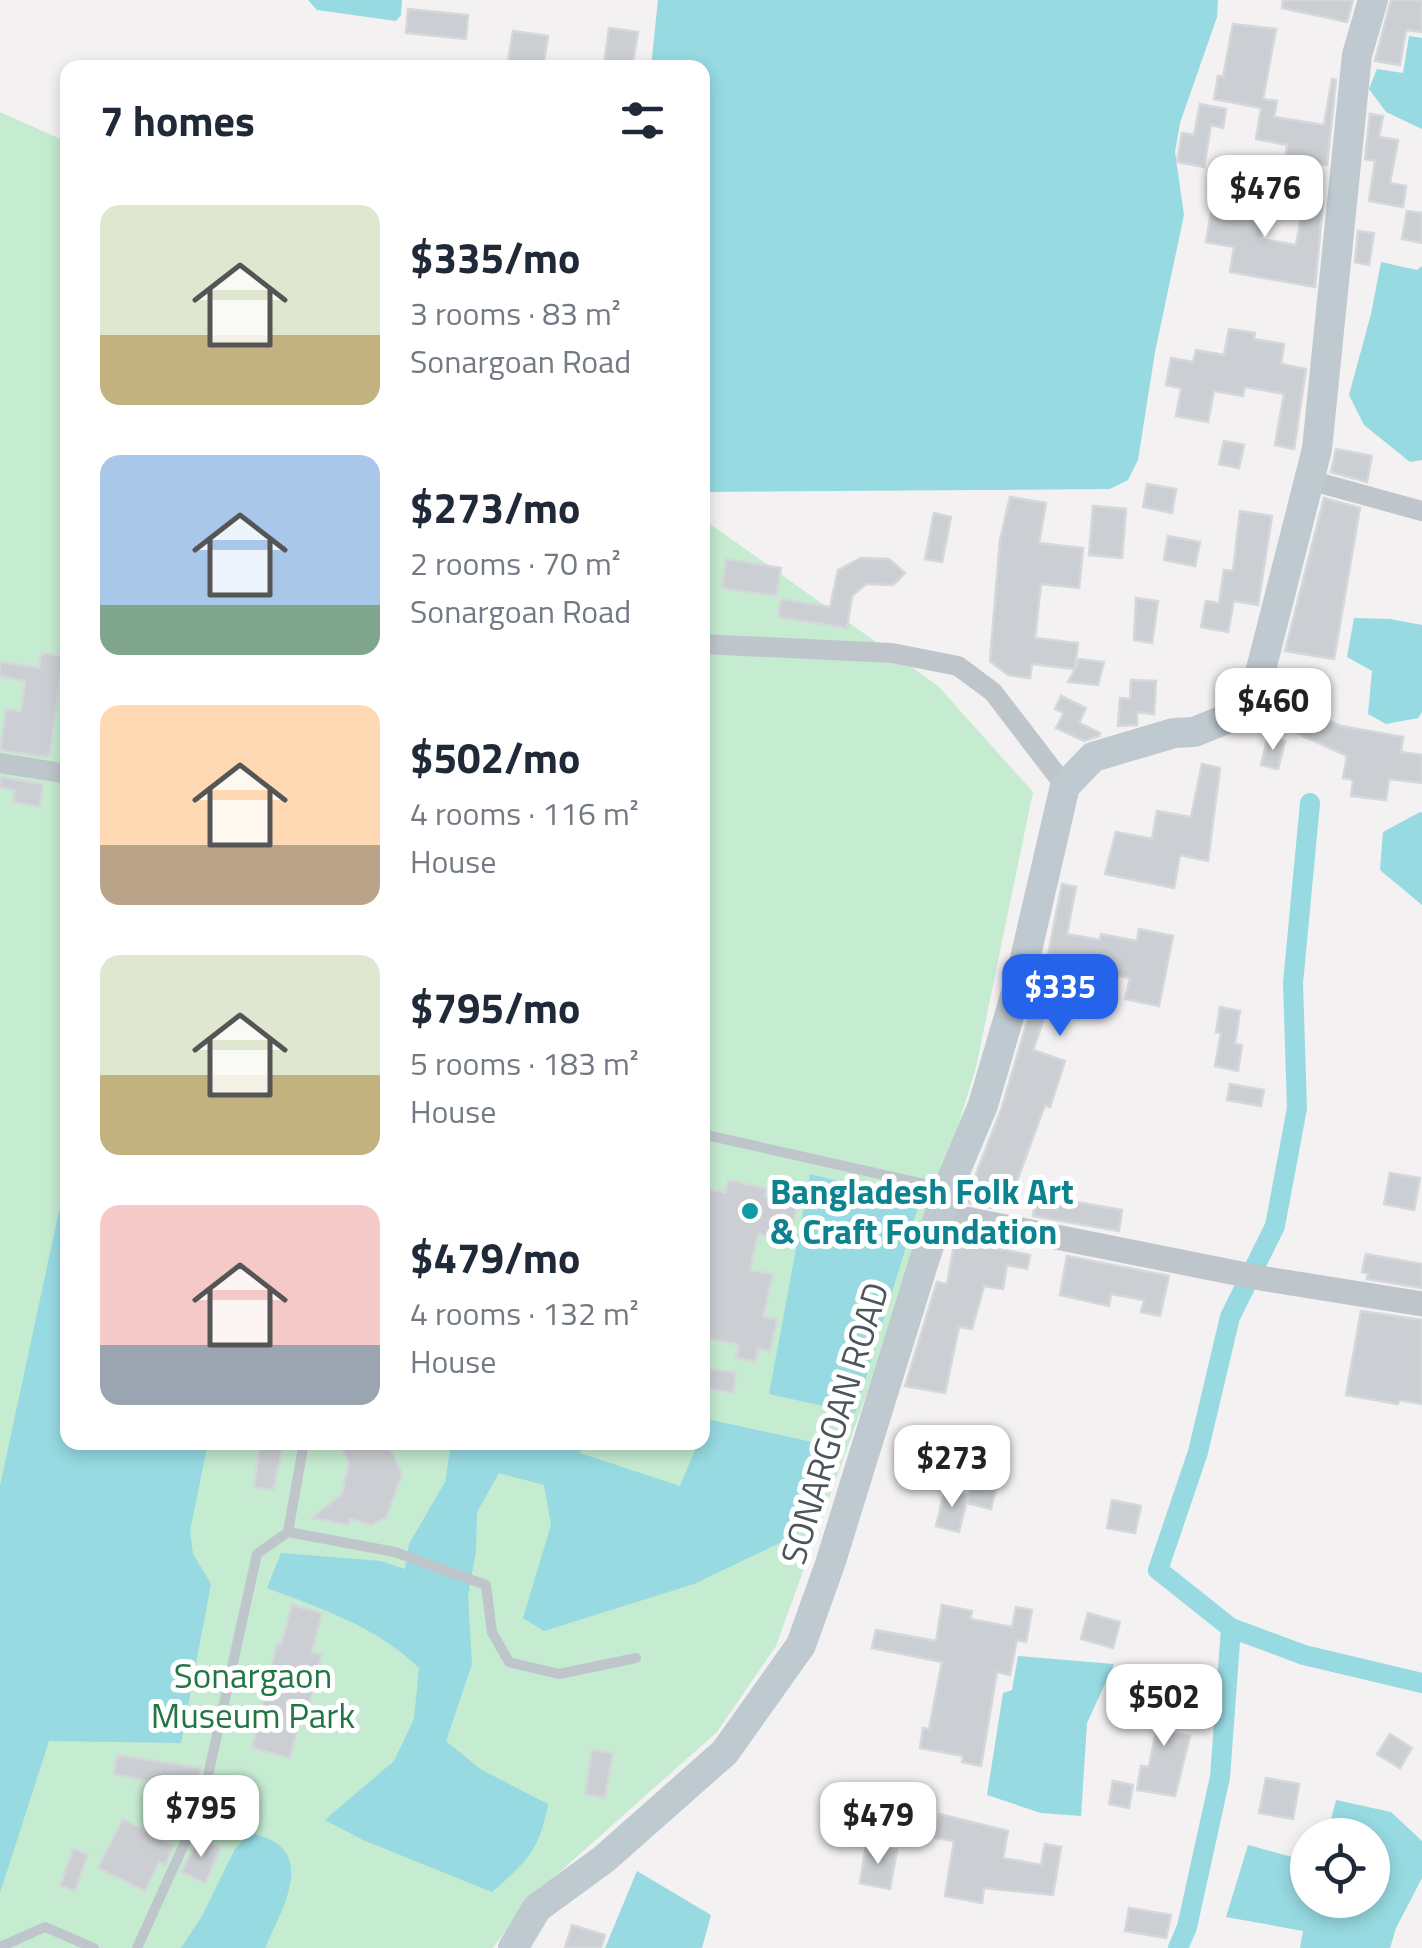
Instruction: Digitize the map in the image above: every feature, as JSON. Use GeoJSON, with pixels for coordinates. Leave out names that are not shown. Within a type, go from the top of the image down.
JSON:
{"type":"FeatureCollection","features":[{"type":"Feature","properties":{"kind":"main road"},"geometry":{"type":"LineString","coordinates":[[1065,786],[1093,757],[1194,732],[1239,714],[1253,701],[1316,450],[1357,54],[1373,0]]}},
{"type":"Feature","properties":{"kind":"main road","name":"SONARGOAN ROAD"},"geometry":{"type":"LineString","coordinates":[[513,1948],[538,1908],[604,1859],[725,1752],[801,1645],[944,1201],[983,1104],[1005,1034],[1065,786]]}},
{"type":"Feature","properties":{"kind":"street"},"geometry":{"type":"LineString","coordinates":[[1309,480],[1422,511]]}},
{"type":"Feature","properties":{"kind":"street"},"geometry":{"type":"LineString","coordinates":[[710,644],[892,653],[958,666],[993,692],[1065,786]]}},
{"type":"Feature","properties":{"kind":"street"},"geometry":{"type":"LineString","coordinates":[[0,763],[60,773]]}},
{"type":"Feature","properties":{"kind":"street"},"geometry":{"type":"LineString","coordinates":[[944,1201],[1266,1279],[1422,1304]]}},
{"type":"Feature","properties":{"kind":"lane"},"geometry":{"type":"LineString","coordinates":[[710,1136],[944,1201]]}},
{"type":"Feature","properties":{"kind":"lane"},"geometry":{"type":"LineString","coordinates":[[137,1948],[201,1806],[257,1554],[288,1532],[303,1450]]}},
{"type":"Feature","properties":{"kind":"lane"},"geometry":{"type":"LineString","coordinates":[[288,1532],[395,1552],[486,1585],[492,1632],[509,1662],[559,1674],[636,1658]]}},
{"type":"Feature","properties":{"kind":"lane"},"geometry":{"type":"LineString","coordinates":[[0,1947],[45,1927],[94,1948]]}},
{"type":"Feature","properties":{"kind":"green space","name":"Sonargaon Museum Park"},"geometry":{"type":"Polygon","coordinates":[[[0,112],[60,139],[60,1450],[710,1450],[710,524],[938,686],[1033,792],[976,1067],[930,1218],[776,1646],[717,1732],[527,1901],[493,1948],[0,1948],[0,112]]]}},
{"type":"Feature","properties":{"kind":"water"},"geometry":{"type":"Polygon","coordinates":[[[308,0],[402,0],[401,15],[396,21],[317,10],[308,0]]]}},
{"type":"Feature","properties":{"kind":"water"},"geometry":{"type":"Polygon","coordinates":[[[658,0],[1218,0],[1217,17],[1180,123],[1175,152],[1184,215],[1155,352],[1138,460],[1128,480],[1110,489],[710,492],[710,60],[652,60],[658,0]]]}},
{"type":"Feature","properties":{"kind":"water"},"geometry":{"type":"Polygon","coordinates":[[[1409,36],[1422,38],[1422,129],[1386,112],[1369,89],[1377,69],[1403,73],[1409,36]]]}},
{"type":"Feature","properties":{"kind":"water"},"geometry":{"type":"Polygon","coordinates":[[[1381,262],[1417,270],[1422,266],[1422,460],[1410,462],[1364,425],[1349,395],[1381,262]]]}},
{"type":"Feature","properties":{"kind":"water"},"geometry":{"type":"Polygon","coordinates":[[[1354,618],[1422,625],[1422,712],[1418,718],[1386,724],[1368,714],[1372,671],[1347,657],[1354,618]]]}},
{"type":"Feature","properties":{"kind":"water"},"geometry":{"type":"Polygon","coordinates":[[[1420,812],[1422,905],[1380,870],[1383,832],[1420,812]]]}},
{"type":"Feature","properties":{"kind":"water"},"geometry":{"type":"Polygon","coordinates":[[[810,1174],[920,1201],[855,1413],[769,1394],[810,1174]]]}},
{"type":"Feature","properties":{"kind":"water"},"geometry":{"type":"Polygon","coordinates":[[[60,1211],[60,1450],[207,1450],[190,1531],[193,1554],[211,1584],[181,1743],[49,1741],[0,1893],[0,1486],[60,1211]]]}},
{"type":"Feature","properties":{"kind":"water"},"geometry":{"type":"Polygon","coordinates":[[[710,1420],[826,1445],[792,1537],[694,1584],[544,1631],[523,1618],[551,1525],[544,1485],[499,1473],[477,1512],[476,1551],[468,1595],[472,1664],[446,1741],[480,1769],[548,1804],[536,1845],[523,1863],[492,1892],[363,1840],[325,1820],[394,1761],[414,1719],[419,1668],[366,1630],[267,1588],[281,1553],[381,1561],[405,1569],[409,1544],[445,1482],[450,1450],[581,1450],[580,1453],[680,1486],[695,1450],[710,1450],[710,1420]]]}},
{"type":"Feature","properties":{"kind":"water"},"geometry":{"type":"Polygon","coordinates":[[[1018,1656],[1114,1664],[1087,1723],[1081,1816],[1041,1813],[987,1795],[1003,1693],[1012,1690],[1018,1656]]]}},
{"type":"Feature","properties":{"kind":"water"},"geometry":{"type":"Polygon","coordinates":[[[1336,1800],[1391,1812],[1422,1841],[1422,1878],[1390,1948],[1300,1948],[1303,1931],[1226,1917],[1248,1845],[1290,1856],[1290,1918],[1390,1918],[1390,1818],[1331,1818],[1336,1800]]]}},
{"type":"Feature","properties":{"kind":"water"},"geometry":{"type":"Polygon","coordinates":[[[254,1834],[286,1852],[291,1866],[287,1898],[265,1948],[181,1948],[202,1916],[235,1849],[254,1834]]]}},
{"type":"Feature","properties":{"kind":"water"},"geometry":{"type":"Polygon","coordinates":[[[637,1871],[711,1915],[702,1948],[605,1948],[637,1871]]]}},
{"type":"Feature","properties":{"kind":"building"},"geometry":{"type":"Polygon","coordinates":[[[1283,0],[1353,0],[1347,22],[1282,8],[1283,0]]]}},
{"type":"Feature","properties":{"kind":"building"},"geometry":{"type":"Polygon","coordinates":[[[1391,0],[1422,0],[1422,32],[1406,30],[1400,65],[1375,61],[1391,0]]]}},
{"type":"Feature","properties":{"kind":"building"},"geometry":{"type":"Polygon","coordinates":[[[408,9],[468,15],[466,39],[406,33],[408,9]]]}},
{"type":"Feature","properties":{"kind":"building"},"geometry":{"type":"Polygon","coordinates":[[[1233,24],[1276,29],[1263,99],[1277,101],[1274,117],[1324,125],[1332,79],[1336,80],[1327,165],[1320,164],[1314,199],[1285,194],[1292,156],[1286,155],[1287,145],[1256,139],[1261,108],[1214,99],[1218,76],[1223,77],[1233,24]]]}},
{"type":"Feature","properties":{"kind":"building"},"geometry":{"type":"Polygon","coordinates":[[[609,28],[638,32],[633,60],[605,60],[609,28]]]}},
{"type":"Feature","properties":{"kind":"building"},"geometry":{"type":"Polygon","coordinates":[[[513,31],[548,36],[544,60],[508,60],[513,31]]]}},
{"type":"Feature","properties":{"kind":"building"},"geometry":{"type":"Polygon","coordinates":[[[1200,104],[1226,109],[1223,128],[1211,125],[1204,167],[1177,162],[1182,133],[1194,135],[1200,104]]]}},
{"type":"Feature","properties":{"kind":"building"},"geometry":{"type":"Polygon","coordinates":[[[1370,114],[1383,116],[1379,137],[1398,140],[1390,183],[1406,186],[1403,207],[1369,201],[1375,161],[1365,159],[1370,114]]]}},
{"type":"Feature","properties":{"kind":"building"},"geometry":{"type":"Polygon","coordinates":[[[1217,178],[1240,182],[1235,209],[1265,214],[1261,239],[1296,245],[1304,199],[1323,202],[1315,287],[1230,272],[1234,247],[1206,242],[1217,178]]]}},
{"type":"Feature","properties":{"kind":"building"},"geometry":{"type":"Polygon","coordinates":[[[1407,211],[1422,213],[1422,243],[1402,239],[1407,211]]]}},
{"type":"Feature","properties":{"kind":"building"},"geometry":{"type":"Polygon","coordinates":[[[1358,231],[1374,233],[1369,265],[1355,262],[1358,231]]]}},
{"type":"Feature","properties":{"kind":"building"},"geometry":{"type":"Polygon","coordinates":[[[1229,329],[1255,333],[1254,339],[1284,344],[1281,364],[1306,369],[1294,449],[1275,445],[1284,394],[1245,387],[1243,396],[1214,391],[1208,422],[1176,416],[1181,388],[1166,385],[1171,358],[1193,362],[1196,350],[1224,355],[1229,329]]]}},
{"type":"Feature","properties":{"kind":"building"},"geometry":{"type":"Polygon","coordinates":[[[1224,441],[1244,445],[1239,468],[1219,464],[1224,441]]]}},
{"type":"Feature","properties":{"kind":"building"},"geometry":{"type":"Polygon","coordinates":[[[1336,449],[1372,456],[1367,482],[1331,472],[1336,449]]]}},
{"type":"Feature","properties":{"kind":"building"},"geometry":{"type":"Polygon","coordinates":[[[1147,484],[1176,489],[1172,513],[1143,507],[1147,484]]]}},
{"type":"Feature","properties":{"kind":"building"},"geometry":{"type":"Polygon","coordinates":[[[1010,497],[1046,503],[1039,543],[1083,548],[1079,588],[1041,584],[1035,638],[1078,643],[1075,668],[1079,659],[1104,662],[1098,685],[1068,682],[1075,669],[1032,664],[1030,678],[1008,675],[990,661],[1000,540],[1010,497]]]}},
{"type":"Feature","properties":{"kind":"building"},"geometry":{"type":"Polygon","coordinates":[[[1324,498],[1360,508],[1334,659],[1285,651],[1324,498]]]}},
{"type":"Feature","properties":{"kind":"building"},"geometry":{"type":"Polygon","coordinates":[[[1093,506],[1126,509],[1122,558],[1089,555],[1093,506]]]}},
{"type":"Feature","properties":{"kind":"building"},"geometry":{"type":"Polygon","coordinates":[[[1240,511],[1272,516],[1258,605],[1234,601],[1228,632],[1201,627],[1206,601],[1219,603],[1224,570],[1233,571],[1240,511]]]}},
{"type":"Feature","properties":{"kind":"building"},"geometry":{"type":"Polygon","coordinates":[[[934,513],[951,517],[942,562],[925,559],[934,513]]]}},
{"type":"Feature","properties":{"kind":"building"},"geometry":{"type":"Polygon","coordinates":[[[1168,536],[1200,542],[1195,566],[1164,560],[1168,536]]]}},
{"type":"Feature","properties":{"kind":"building"},"geometry":{"type":"Polygon","coordinates":[[[861,558],[889,559],[905,573],[893,585],[866,584],[852,596],[847,628],[778,617],[781,599],[830,607],[838,570],[861,558]]]}},
{"type":"Feature","properties":{"kind":"building"},"geometry":{"type":"Polygon","coordinates":[[[726,559],[781,568],[776,596],[722,588],[726,559]]]}},
{"type":"Feature","properties":{"kind":"building"},"geometry":{"type":"Polygon","coordinates":[[[1136,598],[1158,601],[1152,643],[1134,640],[1136,598]]]}},
{"type":"Feature","properties":{"kind":"building"},"geometry":{"type":"Polygon","coordinates":[[[42,653],[60,656],[50,753],[47,757],[0,750],[6,709],[21,711],[25,681],[0,676],[0,662],[39,668],[42,653]]]}},
{"type":"Feature","properties":{"kind":"building"},"geometry":{"type":"Polygon","coordinates":[[[1131,680],[1156,681],[1154,714],[1137,712],[1137,725],[1118,726],[1120,698],[1130,699],[1131,680]]]}},
{"type":"Feature","properties":{"kind":"building"},"geometry":{"type":"Polygon","coordinates":[[[1061,696],[1086,708],[1079,723],[1100,733],[1099,736],[1084,741],[1056,728],[1064,713],[1055,709],[1061,696]]]}},
{"type":"Feature","properties":{"kind":"building"},"geometry":{"type":"Polygon","coordinates":[[[1302,709],[1341,726],[1403,737],[1401,752],[1422,755],[1422,783],[1389,779],[1386,800],[1351,796],[1353,780],[1343,778],[1347,756],[1292,731],[1302,709]]]}},
{"type":"Feature","properties":{"kind":"building"},"geometry":{"type":"Polygon","coordinates":[[[1268,736],[1285,741],[1278,769],[1261,765],[1268,736]]]}},
{"type":"Feature","properties":{"kind":"building"},"geometry":{"type":"Polygon","coordinates":[[[1202,764],[1220,768],[1208,861],[1180,855],[1174,888],[1105,874],[1116,832],[1152,839],[1157,811],[1191,817],[1202,764]]]}},
{"type":"Feature","properties":{"kind":"building"},"geometry":{"type":"Polygon","coordinates":[[[0,777],[43,784],[40,807],[13,802],[15,790],[0,788],[0,777]]]}},
{"type":"Feature","properties":{"kind":"building"},"geometry":{"type":"Polygon","coordinates":[[[1062,884],[1076,887],[1067,934],[1100,940],[1101,934],[1137,941],[1139,929],[1173,936],[1159,1006],[1125,999],[1130,978],[1068,966],[1066,977],[1059,976],[1033,1050],[1065,1061],[1050,1107],[1045,1105],[1014,1189],[1002,1184],[992,1208],[965,1202],[1001,1110],[1038,985],[1042,986],[1062,884]]]}},
{"type":"Feature","properties":{"kind":"building"},"geometry":{"type":"Polygon","coordinates":[[[1220,1007],[1240,1011],[1235,1044],[1242,1045],[1238,1071],[1215,1066],[1221,1033],[1216,1032],[1220,1007]]]}},
{"type":"Feature","properties":{"kind":"building"},"geometry":{"type":"Polygon","coordinates":[[[1230,1084],[1264,1090],[1261,1106],[1227,1100],[1230,1084]]]}},
{"type":"Feature","properties":{"kind":"building"},"geometry":{"type":"Polygon","coordinates":[[[1390,1173],[1420,1178],[1414,1210],[1384,1204],[1390,1173]]]}},
{"type":"Feature","properties":{"kind":"building"},"geometry":{"type":"Polygon","coordinates":[[[729,1180],[767,1189],[765,1196],[798,1203],[790,1234],[776,1231],[774,1238],[758,1234],[750,1270],[773,1274],[763,1317],[777,1319],[770,1351],[758,1349],[755,1362],[736,1358],[739,1345],[710,1339],[710,1189],[725,1193],[729,1180]]]}},
{"type":"Feature","properties":{"kind":"building"},"geometry":{"type":"Polygon","coordinates":[[[1036,1195],[1122,1210],[1119,1231],[1033,1216],[1036,1195]]]}},
{"type":"Feature","properties":{"kind":"building"},"geometry":{"type":"Polygon","coordinates":[[[955,1240],[1030,1255],[1027,1269],[1007,1265],[1003,1289],[984,1286],[972,1329],[959,1327],[945,1393],[905,1386],[937,1282],[947,1284],[955,1240]]]}},
{"type":"Feature","properties":{"kind":"building"},"geometry":{"type":"Polygon","coordinates":[[[1366,1254],[1422,1264],[1422,1288],[1367,1279],[1368,1273],[1362,1272],[1366,1254]]]}},
{"type":"Feature","properties":{"kind":"building"},"geometry":{"type":"Polygon","coordinates":[[[1067,1256],[1169,1276],[1160,1316],[1141,1312],[1144,1300],[1111,1294],[1109,1306],[1060,1295],[1067,1256]]]}},
{"type":"Feature","properties":{"kind":"building"},"geometry":{"type":"Polygon","coordinates":[[[1361,1311],[1422,1320],[1422,1404],[1346,1395],[1361,1311]]]}},
{"type":"Feature","properties":{"kind":"building"},"geometry":{"type":"Polygon","coordinates":[[[710,1368],[736,1373],[733,1393],[710,1389],[710,1368]]]}},
{"type":"Feature","properties":{"kind":"building"},"geometry":{"type":"Polygon","coordinates":[[[259,1450],[282,1450],[273,1490],[254,1487],[259,1450]]]}},
{"type":"Feature","properties":{"kind":"building"},"geometry":{"type":"Polygon","coordinates":[[[342,1450],[391,1450],[402,1474],[386,1518],[371,1525],[350,1519],[349,1525],[312,1518],[342,1494],[349,1463],[342,1450]]]}},
{"type":"Feature","properties":{"kind":"building"},"geometry":{"type":"Polygon","coordinates":[[[973,1478],[997,1484],[991,1509],[967,1503],[973,1478]]]}},
{"type":"Feature","properties":{"kind":"building"},"geometry":{"type":"Polygon","coordinates":[[[945,1489],[968,1495],[959,1532],[936,1526],[945,1489]]]}},
{"type":"Feature","properties":{"kind":"building"},"geometry":{"type":"Polygon","coordinates":[[[1112,1500],[1141,1506],[1135,1533],[1107,1528],[1112,1500]]]}},
{"type":"Feature","properties":{"kind":"building"},"geometry":{"type":"Polygon","coordinates":[[[292,1605],[322,1613],[312,1652],[322,1655],[304,1724],[299,1722],[290,1758],[252,1748],[277,1643],[281,1645],[292,1605]]]}},
{"type":"Feature","properties":{"kind":"building"},"geometry":{"type":"Polygon","coordinates":[[[942,1605],[972,1611],[970,1619],[1012,1627],[1016,1607],[1032,1610],[1026,1642],[1017,1640],[1010,1675],[997,1672],[981,1766],[962,1762],[963,1756],[920,1748],[923,1728],[929,1729],[942,1662],[872,1648],[876,1630],[936,1641],[942,1605]]]}},
{"type":"Feature","properties":{"kind":"building"},"geometry":{"type":"Polygon","coordinates":[[[1088,1613],[1120,1622],[1113,1648],[1081,1639],[1088,1613]]]}},
{"type":"Feature","properties":{"kind":"building"},"geometry":{"type":"Polygon","coordinates":[[[1146,1695],[1179,1701],[1173,1733],[1190,1736],[1175,1796],[1137,1790],[1141,1766],[1149,1767],[1158,1720],[1142,1717],[1146,1695]]]}},
{"type":"Feature","properties":{"kind":"building"},"geometry":{"type":"Polygon","coordinates":[[[1390,1734],[1412,1748],[1400,1768],[1377,1754],[1390,1734]]]}},
{"type":"Feature","properties":{"kind":"building"},"geometry":{"type":"Polygon","coordinates":[[[592,1750],[613,1753],[605,1798],[585,1794],[592,1750]]]}},
{"type":"Feature","properties":{"kind":"building"},"geometry":{"type":"Polygon","coordinates":[[[117,1755],[201,1768],[196,1791],[114,1774],[117,1755]]]}},
{"type":"Feature","properties":{"kind":"building"},"geometry":{"type":"Polygon","coordinates":[[[1266,1778],[1299,1784],[1293,1818],[1259,1813],[1266,1778]]]}},
{"type":"Feature","properties":{"kind":"building"},"geometry":{"type":"Polygon","coordinates":[[[1113,1781],[1133,1785],[1129,1808],[1109,1804],[1113,1781]]]}},
{"type":"Feature","properties":{"kind":"building"},"geometry":{"type":"Polygon","coordinates":[[[939,1814],[1008,1831],[1003,1858],[1041,1865],[1045,1844],[1061,1847],[1053,1895],[984,1888],[982,1903],[945,1896],[954,1841],[935,1838],[939,1814]]]}},
{"type":"Feature","properties":{"kind":"building"},"geometry":{"type":"Polygon","coordinates":[[[123,1819],[174,1845],[165,1865],[159,1862],[145,1891],[98,1868],[123,1819]]]}},
{"type":"Feature","properties":{"kind":"building"},"geometry":{"type":"Polygon","coordinates":[[[199,1838],[221,1847],[205,1883],[181,1872],[199,1838]]]}},
{"type":"Feature","properties":{"kind":"building"},"geometry":{"type":"Polygon","coordinates":[[[866,1845],[897,1850],[890,1889],[860,1883],[866,1845]]]}},
{"type":"Feature","properties":{"kind":"building"},"geometry":{"type":"Polygon","coordinates":[[[73,1849],[88,1854],[75,1891],[60,1886],[73,1849]]]}},
{"type":"Feature","properties":{"kind":"building"},"geometry":{"type":"Polygon","coordinates":[[[1129,1908],[1171,1915],[1166,1938],[1125,1931],[1129,1908]]]}},
{"type":"Feature","properties":{"kind":"building"},"geometry":{"type":"Polygon","coordinates":[[[572,1925],[605,1935],[601,1948],[565,1948],[572,1925]]]}},
{"type":"Feature","properties":{"kind":"waterway"},"geometry":{"type":"LineString","coordinates":[[1178,1948],[1187,1927],[1220,1777],[1231,1628],[1158,1570],[1198,1452],[1230,1317],[1275,1226],[1297,1108],[1293,983],[1310,803]]}},
{"type":"Feature","properties":{"kind":"waterway"},"geometry":{"type":"LineString","coordinates":[[1231,1628],[1304,1655],[1422,1683]]}},
{"type":"Feature","properties":{"kind":"place","name":"Bangladesh Folk Art & Craft Foundation"},"geometry":{"type":"Point","coordinates":[750,1211]}}]}
